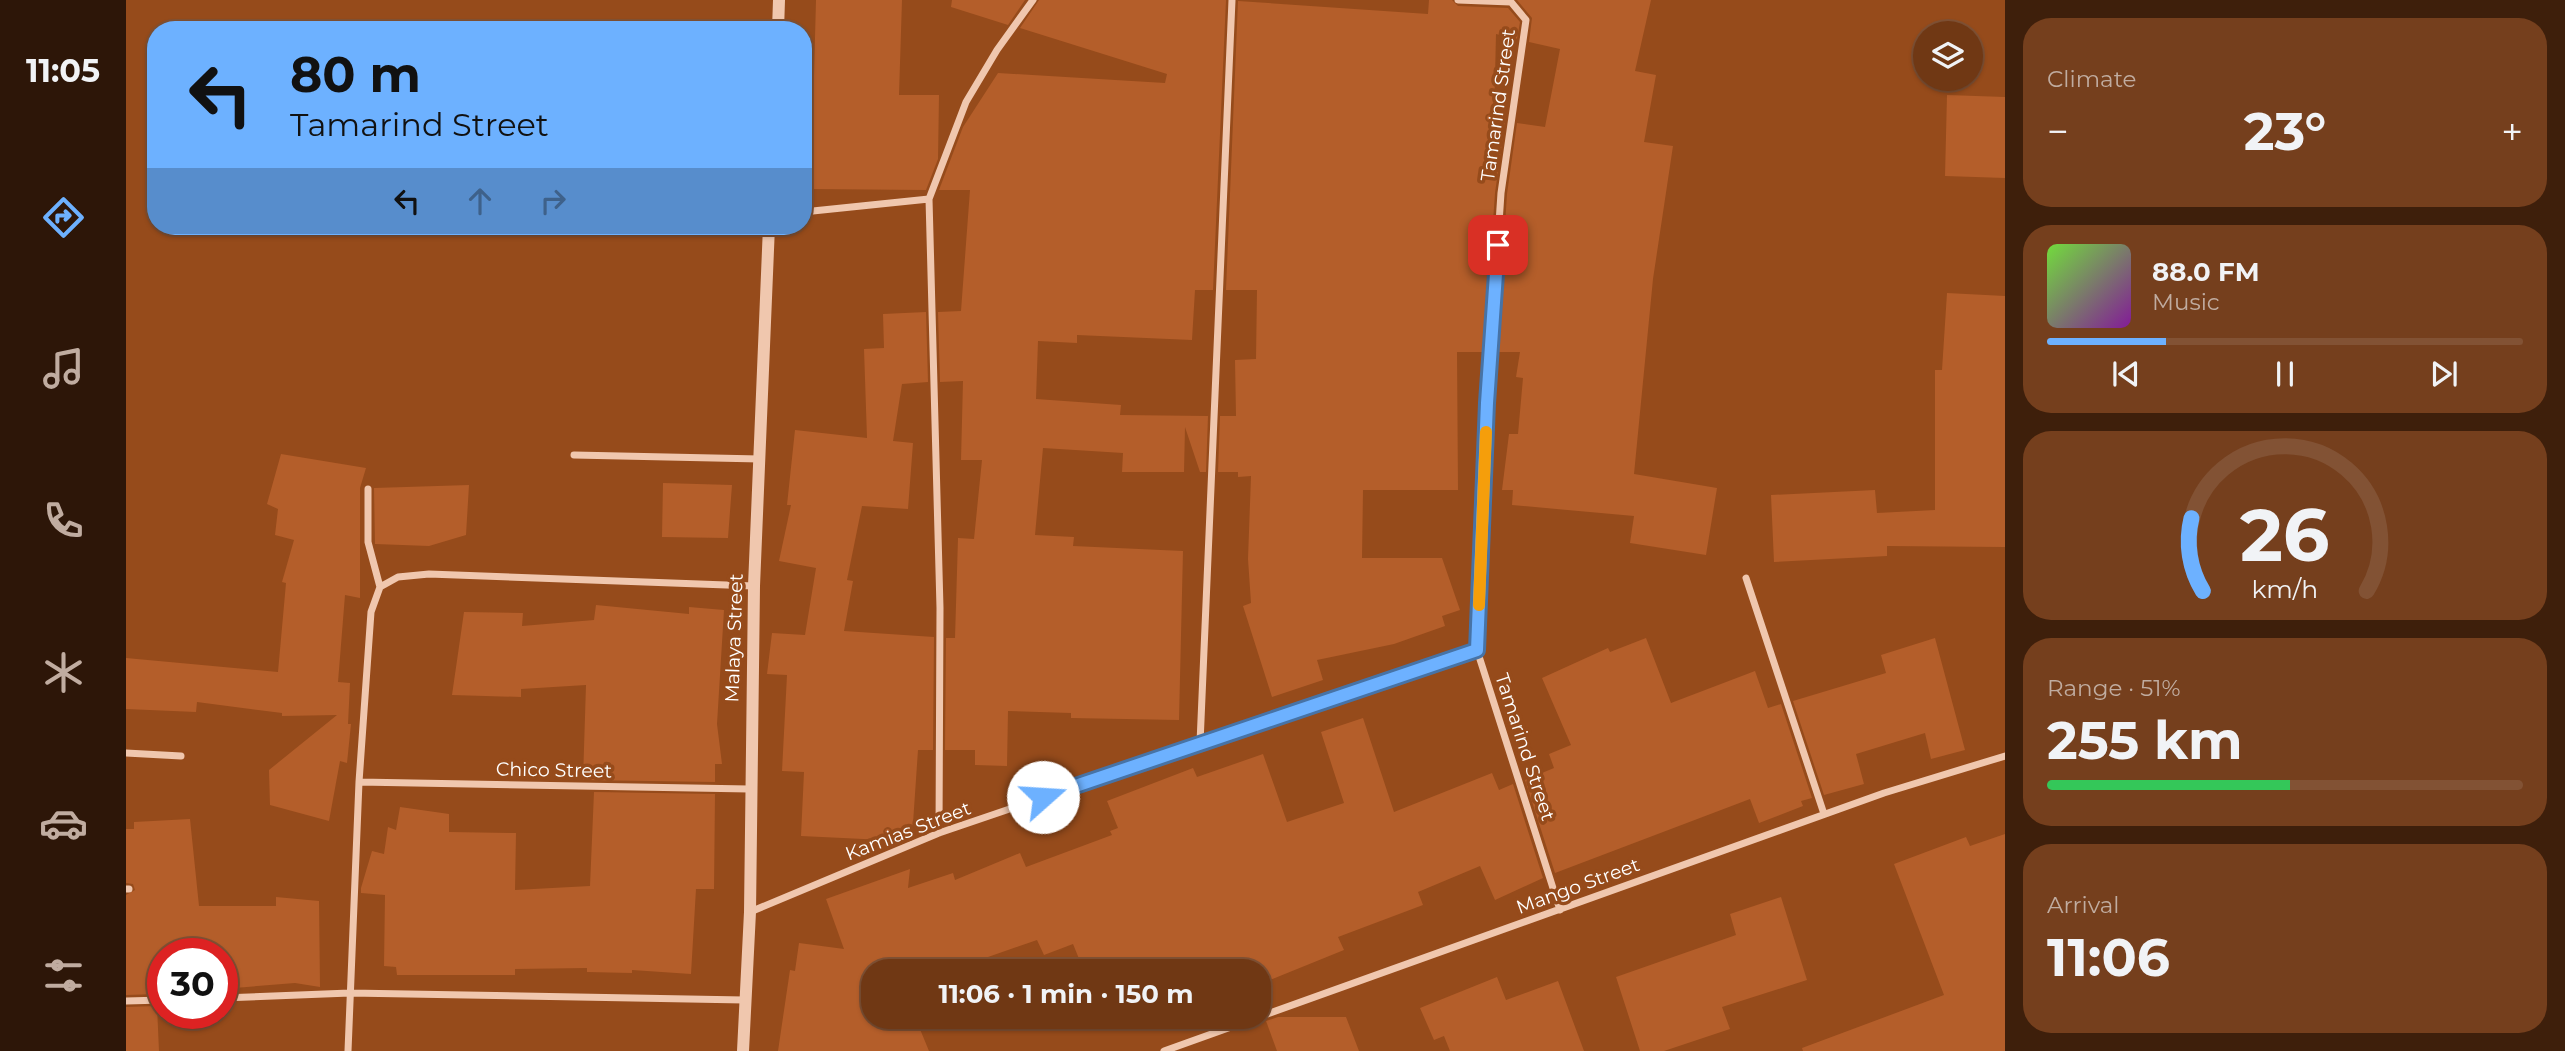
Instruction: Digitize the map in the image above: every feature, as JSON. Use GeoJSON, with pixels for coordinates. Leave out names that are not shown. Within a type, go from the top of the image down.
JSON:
{"type":"FeatureCollection","features":[{"type":"Feature","properties":{"kind":"street"},"geometry":{"type":"LineString","coordinates":[[778,21],[779,0]]}},
{"type":"Feature","properties":{"kind":"street"},"geometry":{"type":"LineString","coordinates":[[939,833],[940,608],[929,200],[966,102],[997,50],[1033,0]]}},
{"type":"Feature","properties":{"kind":"street"},"geometry":{"type":"LineString","coordinates":[[1200,743],[1232,0]]}},
{"type":"Feature","properties":{"kind":"street"},"geometry":{"type":"LineString","coordinates":[[1458,0],[1477,2]]}},
{"type":"Feature","properties":{"kind":"street","name":"Tamarind Street"},"geometry":{"type":"LineString","coordinates":[[1477,2],[1511,2],[1526,20],[1501,193],[1487,403],[1477,650],[1560,910]]}},
{"type":"Feature","properties":{"kind":"street"},"geometry":{"type":"LineString","coordinates":[[812,211],[929,200]]}},
{"type":"Feature","properties":{"kind":"street","name":"Malaya Street"},"geometry":{"type":"LineString","coordinates":[[743,1051],[750,912],[754,586],[769,235]]}},
{"type":"Feature","properties":{"kind":"street"},"geometry":{"type":"LineString","coordinates":[[574,455],[760,459]]}},
{"type":"Feature","properties":{"kind":"street"},"geometry":{"type":"LineString","coordinates":[[348,1051],[359,782],[371,612],[380,587],[368,542],[368,489]]}},
{"type":"Feature","properties":{"kind":"street"},"geometry":{"type":"LineString","coordinates":[[380,587],[398,577],[429,574],[754,586]]}},
{"type":"Feature","properties":{"kind":"street"},"geometry":{"type":"LineString","coordinates":[[1746,578],[1824,814]]}},
{"type":"Feature","properties":{"kind":"street","name":"Kamias Street"},"geometry":{"type":"LineString","coordinates":[[750,912],[939,833],[1477,650]]}},
{"type":"Feature","properties":{"kind":"street"},"geometry":{"type":"LineString","coordinates":[[126,753],[181,756]]}},
{"type":"Feature","properties":{"kind":"street","name":"Mango Street"},"geometry":{"type":"LineString","coordinates":[[1164,1051],[1824,814],[2005,756]]}},
{"type":"Feature","properties":{"kind":"street","name":"Chico Street"},"geometry":{"type":"LineString","coordinates":[[359,782],[750,789]]}},
{"type":"Feature","properties":{"kind":"street"},"geometry":{"type":"LineString","coordinates":[[238,997],[350,993],[744,1000]]}},
{"type":"Feature","properties":{"kind":"street"},"geometry":{"type":"LineString","coordinates":[[126,1001],[147,1000]]}},
{"type":"Feature","properties":{"kind":"building"},"geometry":{"type":"Polygon","coordinates":[[[816,0],[902,0],[899,95],[939,95],[938,159],[926,190],[812,189],[816,0]]]}},
{"type":"Feature","properties":{"kind":"building"},"geometry":{"type":"Polygon","coordinates":[[[952,0],[1025,0],[1008,25],[951,7],[952,0]]]}},
{"type":"Feature","properties":{"kind":"building"},"geometry":{"type":"Polygon","coordinates":[[[1039,0],[1226,0],[1213,290],[1195,290],[1192,340],[1077,335],[1077,343],[1038,341],[1036,399],[1121,405],[1120,415],[1208,416],[1206,472],[1200,472],[1185,427],[1184,472],[1122,472],[1123,453],[1043,448],[1035,535],[1074,537],[1073,546],[1183,551],[1179,720],[1071,718],[1071,713],[1008,711],[1007,766],[975,765],[975,750],[945,750],[946,638],[955,638],[958,538],[974,539],[982,460],[961,460],[963,381],[940,382],[938,312],[961,311],[970,190],[939,190],[963,127],[998,73],[1165,83],[1167,74],[1020,28],[1039,0]]]}},
{"type":"Feature","properties":{"kind":"building"},"geometry":{"type":"Polygon","coordinates":[[[1429,0],[1452,0],[1458,6],[1508,8],[1520,22],[1517,39],[1496,34],[1494,120],[1505,121],[1495,193],[1484,352],[1457,352],[1458,490],[1363,490],[1362,558],[1442,558],[1460,610],[1442,616],[1445,626],[1394,644],[1317,660],[1323,680],[1272,697],[1243,606],[1251,603],[1248,559],[1251,476],[1238,477],[1238,472],[1218,472],[1220,416],[1236,416],[1235,360],[1256,359],[1257,290],[1226,290],[1238,1],[1428,14],[1429,0]]]}},
{"type":"Feature","properties":{"kind":"building"},"geometry":{"type":"Polygon","coordinates":[[[1517,0],[1651,0],[1635,71],[1656,75],[1644,142],[1673,146],[1653,279],[1634,474],[1717,488],[1706,555],[1630,543],[1634,516],[1512,505],[1513,490],[1502,490],[1509,434],[1518,434],[1523,378],[1516,377],[1520,352],[1497,352],[1507,194],[1517,123],[1545,127],[1560,49],[1529,42],[1532,18],[1517,0]]]}},
{"type":"Feature","properties":{"kind":"building"},"geometry":{"type":"Polygon","coordinates":[[[1947,95],[2005,97],[2005,178],[1945,176],[1947,95]]]}},
{"type":"Feature","properties":{"kind":"building"},"geometry":{"type":"Polygon","coordinates":[[[1947,293],[2005,296],[2005,547],[1887,546],[1887,556],[1774,562],[1771,495],[1875,490],[1877,513],[1935,510],[1935,370],[1942,370],[1947,293]]]}},
{"type":"Feature","properties":{"kind":"building"},"geometry":{"type":"Polygon","coordinates":[[[926,312],[928,382],[902,384],[893,441],[913,443],[908,509],[862,506],[847,580],[853,581],[844,631],[934,637],[933,750],[918,750],[912,838],[905,841],[801,836],[804,772],[782,771],[787,675],[767,674],[772,633],[805,635],[816,568],[779,561],[791,505],[787,505],[795,430],[867,438],[864,349],[884,348],[883,314],[926,312]]]}},
{"type":"Feature","properties":{"kind":"building"},"geometry":{"type":"Polygon","coordinates":[[[281,454],[366,468],[360,488],[360,598],[345,595],[338,682],[350,683],[348,724],[351,724],[347,763],[340,761],[329,821],[270,805],[269,770],[337,715],[282,716],[282,713],[197,702],[196,712],[126,709],[126,658],[278,672],[286,583],[282,582],[294,540],[275,535],[278,509],[267,504],[281,454]]]}},
{"type":"Feature","properties":{"kind":"building"},"geometry":{"type":"Polygon","coordinates":[[[663,483],[732,485],[728,538],[662,537],[663,483]]]}},
{"type":"Feature","properties":{"kind":"building"},"geometry":{"type":"Polygon","coordinates":[[[469,485],[466,535],[429,546],[375,544],[374,488],[469,485]]]}},
{"type":"Feature","properties":{"kind":"building"},"geometry":{"type":"Polygon","coordinates":[[[596,605],[689,614],[689,607],[724,610],[717,724],[722,764],[715,764],[715,782],[583,780],[586,685],[521,689],[521,697],[452,695],[464,612],[523,613],[522,626],[594,620],[596,605]]]}},
{"type":"Feature","properties":{"kind":"building"},"geometry":{"type":"Polygon","coordinates":[[[1646,638],[1671,703],[1755,671],[1768,708],[1781,704],[1812,798],[1801,801],[1803,806],[1759,823],[1750,799],[1555,873],[1525,780],[1554,768],[1549,754],[1571,745],[1542,678],[1608,648],[1610,652],[1646,638]]]}},
{"type":"Feature","properties":{"kind":"building"},"geometry":{"type":"Polygon","coordinates":[[[1935,638],[1965,750],[1931,759],[1925,733],[1856,754],[1864,784],[1824,795],[1793,701],[1886,673],[1881,655],[1935,638]]]}},
{"type":"Feature","properties":{"kind":"building"},"geometry":{"type":"Polygon","coordinates":[[[1363,718],[1394,812],[1492,773],[1499,790],[1513,784],[1543,878],[1495,900],[1480,866],[1418,892],[1423,905],[1338,937],[1344,950],[1271,980],[1271,959],[1079,959],[1073,944],[1044,955],[1037,940],[982,959],[861,959],[861,1029],[920,1029],[929,1051],[778,1051],[790,970],[795,971],[799,943],[844,949],[826,899],[910,869],[908,888],[953,873],[955,880],[1020,853],[1026,867],[1112,835],[1110,831],[1118,828],[1107,801],[1193,768],[1197,777],[1263,754],[1287,822],[1344,803],[1321,732],[1363,718]]]}},
{"type":"Feature","properties":{"kind":"building"},"geometry":{"type":"Polygon","coordinates":[[[594,792],[715,794],[714,889],[696,889],[691,974],[632,970],[632,973],[587,972],[587,968],[515,969],[515,975],[397,975],[396,967],[384,966],[385,895],[361,893],[361,888],[372,851],[384,854],[388,827],[396,830],[400,807],[449,814],[449,832],[516,833],[515,890],[590,886],[594,792]]]}},
{"type":"Feature","properties":{"kind":"building"},"geometry":{"type":"Polygon","coordinates":[[[190,819],[199,906],[276,906],[276,897],[319,901],[320,987],[295,983],[238,988],[238,938],[147,938],[147,994],[126,995],[126,895],[135,890],[133,884],[126,883],[126,829],[134,829],[134,822],[190,819]]]}},
{"type":"Feature","properties":{"kind":"building"},"geometry":{"type":"Polygon","coordinates":[[[2005,834],[2005,1051],[1803,1051],[1802,1048],[1944,995],[1894,864],[1966,837],[1970,846],[2005,834]]]}},
{"type":"Feature","properties":{"kind":"building"},"geometry":{"type":"Polygon","coordinates":[[[1781,897],[1807,980],[1722,1007],[1730,1029],[1664,1051],[1640,1051],[1616,977],[1736,935],[1730,914],[1781,897]]]}},
{"type":"Feature","properties":{"kind":"building"},"geometry":{"type":"Polygon","coordinates":[[[1497,977],[1506,1000],[1558,981],[1584,1051],[1450,1051],[1444,1036],[1434,1040],[1420,1008],[1497,977]]]}},
{"type":"Feature","properties":{"kind":"building"},"geometry":{"type":"Polygon","coordinates":[[[147,1006],[147,1029],[158,1029],[159,1051],[126,1051],[126,1007],[147,1006]]]}},
{"type":"Feature","properties":{"kind":"building"},"geometry":{"type":"Polygon","coordinates":[[[1278,1017],[1346,1017],[1359,1051],[1277,1051],[1269,1029],[1271,1019],[1278,1017]]]}},
{"type":"Feature","properties":{"kind":"slow traffic"},"geometry":{"type":"LineString","coordinates":[[1479,605],[1486,432]]}},
{"type":"Feature","properties":{"kind":"route"},"geometry":{"type":"LineString","coordinates":[[1043,797],[1477,650],[1487,403],[1498,245]]}}]}
